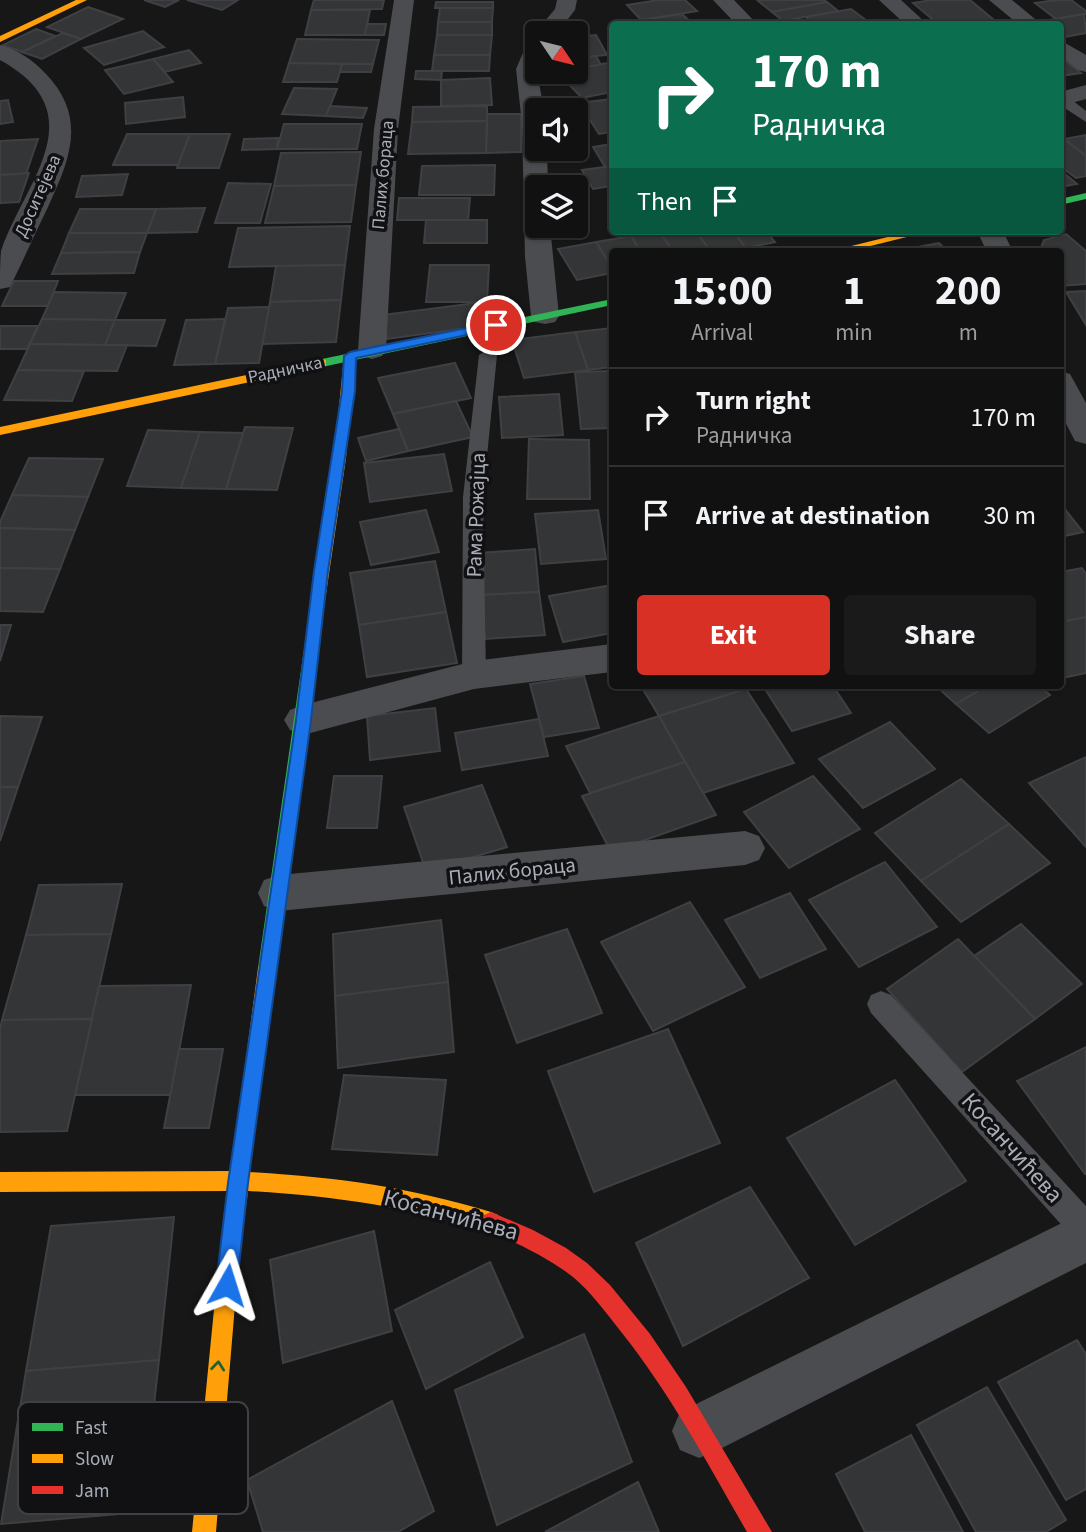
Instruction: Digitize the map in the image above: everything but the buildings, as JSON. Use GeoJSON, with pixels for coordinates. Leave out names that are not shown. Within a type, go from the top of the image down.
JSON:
{"type":"FeatureCollection","features":[{"type":"Feature","properties":{"kind":"street"},"geometry":{"type":"LineString","coordinates":[[0,39],[83,0]]}},
{"type":"Feature","properties":{"kind":"street","name":"Палих бораца"},"geometry":{"type":"LineString","coordinates":[[215,1402],[238,1183],[303,720],[321,571],[348,391],[361,353],[386,129],[404,0]]}},
{"type":"Feature","properties":{"kind":"street"},"geometry":{"type":"LineString","coordinates":[[556,21],[565,10],[568,0]]}},
{"type":"Feature","properties":{"kind":"street"},"geometry":{"type":"LineString","coordinates":[[723,0],[744,21]]}},
{"type":"Feature","properties":{"kind":"street"},"geometry":{"type":"LineString","coordinates":[[889,0],[914,21]]}},
{"type":"Feature","properties":{"kind":"street"},"geometry":{"type":"LineString","coordinates":[[999,0],[1027,21]]}},
{"type":"Feature","properties":{"kind":"street"},"geometry":{"type":"LineString","coordinates":[[1064,49],[1086,65]]}},
{"type":"Feature","properties":{"kind":"street","name":"Доситејева"},"geometry":{"type":"LineString","coordinates":[[0,51],[21,62],[41,80],[55,101],[61,124],[59,151],[54,167],[0,281]]}},
{"type":"Feature","properties":{"kind":"street"},"geometry":{"type":"LineString","coordinates":[[529,84],[534,124],[539,270],[545,316]]}},
{"type":"Feature","properties":{"kind":"street"},"geometry":{"type":"LineString","coordinates":[[1064,98],[1086,92]]}},
{"type":"Feature","properties":{"kind":"street"},"geometry":{"type":"LineString","coordinates":[[1064,201],[1086,196]]}},
{"type":"Feature","properties":{"kind":"street"},"geometry":{"type":"LineString","coordinates":[[850,248],[908,235]]}},
{"type":"Feature","properties":{"kind":"street","name":"Радничка"},"geometry":{"type":"LineString","coordinates":[[0,431],[609,303]]}},
{"type":"Feature","properties":{"kind":"street"},"geometry":{"type":"LineString","coordinates":[[1064,388],[1086,434]]}},
{"type":"Feature","properties":{"kind":"street"},"geometry":{"type":"LineString","coordinates":[[303,720],[474,675],[609,658]]}},
{"type":"Feature","properties":{"kind":"street","name":"Палих бораца"},"geometry":{"type":"LineString","coordinates":[[279,893],[745,848]]}},
{"type":"Feature","properties":{"kind":"street"},"geometry":{"type":"LineString","coordinates":[[0,1182],[238,1183]]}},
{"type":"Feature","properties":{"kind":"street","name":"Косанчићева"},"geometry":{"type":"LineString","coordinates":[[238,1183],[315,1187],[392,1196],[499,1223],[556,1250],[614,1303],[654,1359],[760,1532]]}},
{"type":"Feature","properties":{"kind":"street"},"geometry":{"type":"LineString","coordinates":[[699,1431],[1086,1236]]}},
{"type":"Feature","properties":{"kind":"street","name":"Палих бораца"},"geometry":{"type":"LineString","coordinates":[[204,1532],[205,1514]]}},
{"type":"Feature","properties":{"kind":"lane"},"geometry":{"type":"LineString","coordinates":[[1064,101],[1086,118]]}},
{"type":"Feature","properties":{"kind":"lane","name":"Рама Рожајца"},"geometry":{"type":"LineString","coordinates":[[474,675],[473,497],[488,355]]}},
{"type":"Feature","properties":{"kind":"lane","name":"Косанчићева"},"geometry":{"type":"LineString","coordinates":[[881,1004],[1086,1229]]}},
{"type":"Feature","properties":{"kind":"traffic: fast"},"geometry":{"type":"LineString","coordinates":[[1064,201],[1086,196]]}},
{"type":"Feature","properties":{"kind":"traffic: fast"},"geometry":{"type":"LineString","coordinates":[[322,363],[609,303]]}},
{"type":"Feature","properties":{"kind":"traffic: fast"},"geometry":{"type":"LineString","coordinates":[[267,968],[318,601]]}},
{"type":"Feature","properties":{"kind":"traffic: slow"},"geometry":{"type":"LineString","coordinates":[[0,39],[83,0]]}},
{"type":"Feature","properties":{"kind":"traffic: slow"},"geometry":{"type":"LineString","coordinates":[[850,248],[908,235]]}},
{"type":"Feature","properties":{"kind":"traffic: slow"},"geometry":{"type":"LineString","coordinates":[[318,601],[340,458],[350,356]]}},
{"type":"Feature","properties":{"kind":"traffic: slow"},"geometry":{"type":"LineString","coordinates":[[0,431],[322,363]]}},
{"type":"Feature","properties":{"kind":"traffic: slow"},"geometry":{"type":"LineString","coordinates":[[216,1402],[228,1269],[267,968]]}},
{"type":"Feature","properties":{"kind":"traffic: slow"},"geometry":{"type":"LineString","coordinates":[[0,1182],[185,1180],[312,1185],[374,1193],[434,1205],[491,1222]]}},
{"type":"Feature","properties":{"kind":"traffic: slow"},"geometry":{"type":"LineString","coordinates":[[204,1532],[206,1514]]}},
{"type":"Feature","properties":{"kind":"traffic: jam"},"geometry":{"type":"LineString","coordinates":[[491,1222],[559,1255],[603,1292],[643,1342],[679,1394],[760,1532]]}},
{"type":"Feature","properties":{"kind":"route"},"geometry":{"type":"LineString","coordinates":[[227,1285],[238,1183],[348,391],[350,356],[496,325]]}}]}
